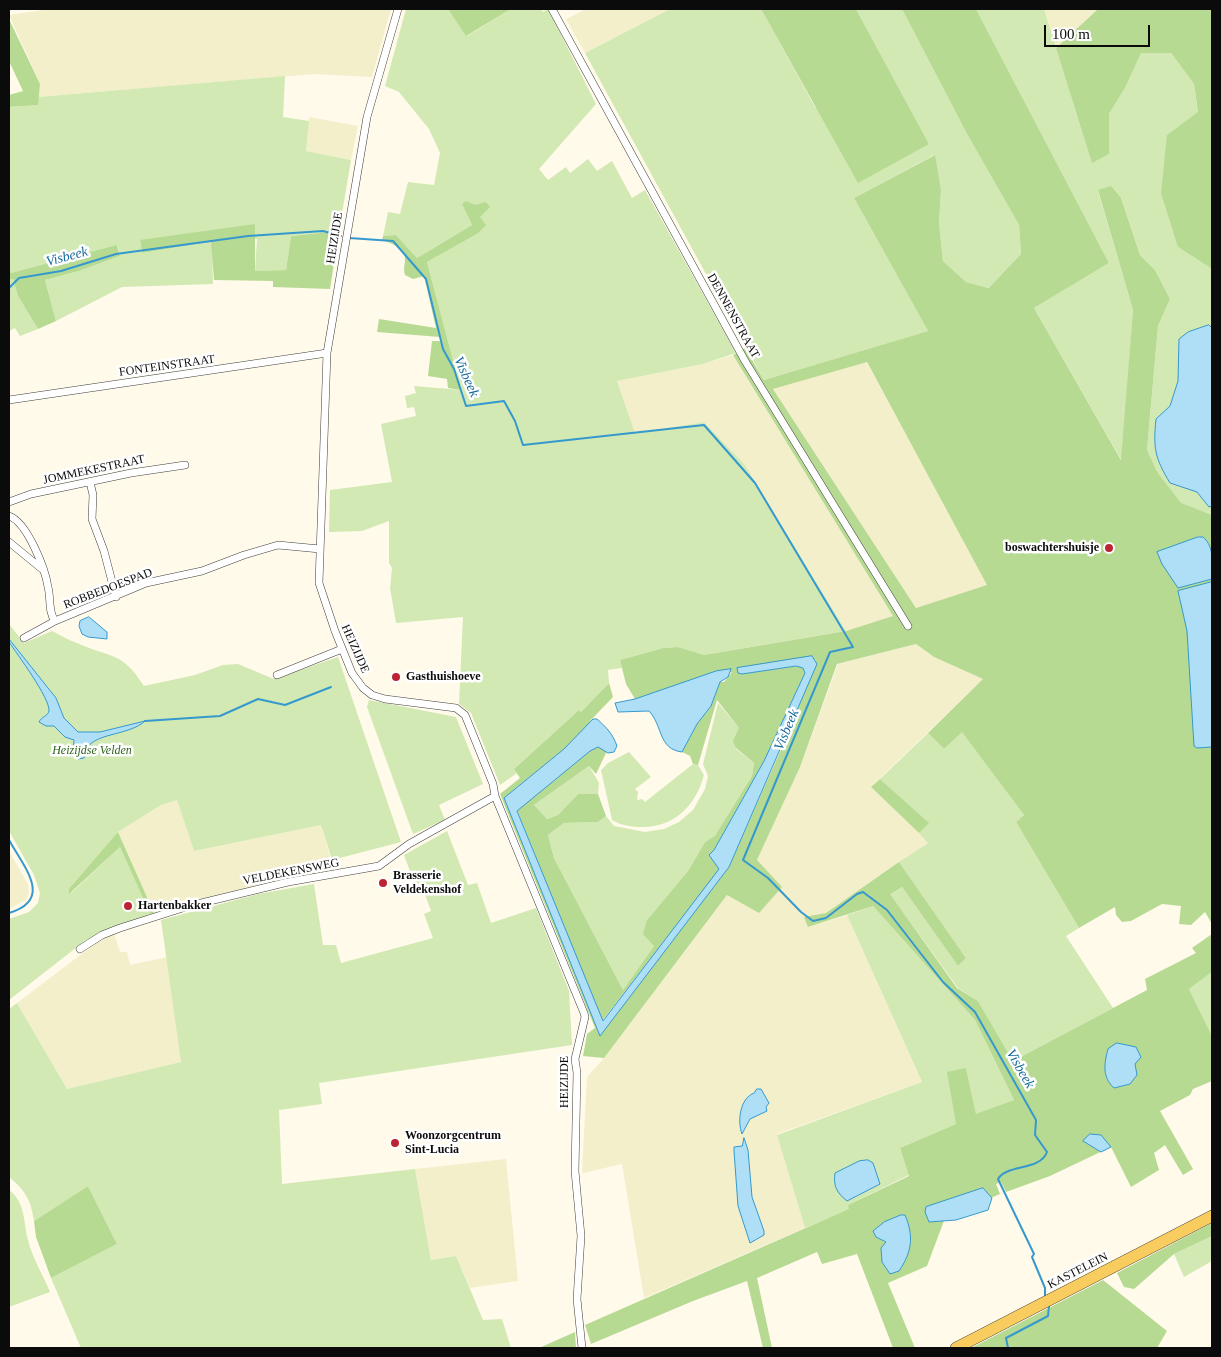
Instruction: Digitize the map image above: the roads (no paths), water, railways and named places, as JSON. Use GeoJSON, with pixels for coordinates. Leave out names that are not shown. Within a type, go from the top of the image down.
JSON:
{"type":"FeatureCollection","features":[{"type":"Feature","properties":{"kind":"main road","name":"KASTELEIN"},"geometry":{"type":"LineString","coordinates":[[956,1348],[1212,1216]]}},
{"type":"Feature","properties":{"kind":"street","name":"HEIZIJDE"},"geometry":{"type":"LineString","coordinates":[[398,9],[367,117],[327,353],[319,583],[342,649],[356,679],[372,695],[416,704],[456,708],[465,715],[493,784],[495,796],[585,1017],[575,1059],[577,1073],[575,1189],[581,1236],[577,1299],[582,1348]]}},
{"type":"Feature","properties":{"kind":"street","name":"DENNENSTRAAT"},"geometry":{"type":"LineString","coordinates":[[552,9],[745,361],[908,626]]}},
{"type":"Feature","properties":{"kind":"street","name":"FONTEINSTRAAT"},"geometry":{"type":"LineString","coordinates":[[9,400],[327,353]]}},
{"type":"Feature","properties":{"kind":"street","name":"JOMMEKESTRAAT"},"geometry":{"type":"LineString","coordinates":[[9,502],[30,494],[131,473],[185,465]]}},
{"type":"Feature","properties":{"kind":"street"},"geometry":{"type":"LineString","coordinates":[[90,482],[93,495],[92,519],[104,551],[116,597]]}},
{"type":"Feature","properties":{"kind":"street"},"geometry":{"type":"LineString","coordinates":[[9,516],[18,521],[26,532],[44,571],[52,617],[55,622]]}},
{"type":"Feature","properties":{"kind":"street"},"geometry":{"type":"LineString","coordinates":[[9,542],[44,571]]}},
{"type":"Feature","properties":{"kind":"street","name":"ROBBEDOESPAD"},"geometry":{"type":"LineString","coordinates":[[24,638],[55,622],[146,583],[202,571],[244,555],[278,545],[320,548]]}},
{"type":"Feature","properties":{"kind":"street"},"geometry":{"type":"LineString","coordinates":[[278,675],[342,649]]}},
{"type":"Feature","properties":{"kind":"street","name":"VELDEKENSWEG"},"geometry":{"type":"LineString","coordinates":[[80,949],[115,930],[189,906],[288,882],[379,866],[409,844],[495,796]]}},
{"type":"Feature","properties":{"kind":"water"},"geometry":{"type":"Polygon","coordinates":[[[1209,325],[1212,328],[1212,506],[1209,507],[1197,492],[1170,483],[1158,460],[1155,438],[1156,419],[1170,406],[1178,381],[1179,339],[1188,332],[1209,325]]]}},
{"type":"Feature","properties":{"kind":"water"},"geometry":{"type":"Polygon","coordinates":[[[1198,537],[1203,537],[1207,541],[1211,551],[1212,579],[1178,588],[1162,564],[1157,552],[1198,537]]]}},
{"type":"Feature","properties":{"kind":"water"},"geometry":{"type":"Polygon","coordinates":[[[1212,582],[1212,747],[1197,748],[1194,746],[1187,631],[1178,591],[1212,582]]]}},
{"type":"Feature","properties":{"kind":"water"},"geometry":{"type":"Polygon","coordinates":[[[89,617],[107,632],[107,639],[88,637],[82,634],[79,626],[80,621],[89,617]]]}},
{"type":"Feature","properties":{"kind":"water"},"geometry":{"type":"Polygon","coordinates":[[[9,639],[56,698],[64,718],[78,732],[100,732],[145,721],[139,726],[92,742],[87,748],[84,758],[78,759],[73,752],[74,740],[65,737],[54,726],[46,726],[39,722],[48,713],[48,705],[39,687],[9,642],[9,639]]]}},
{"type":"Feature","properties":{"kind":"water"},"geometry":{"type":"Polygon","coordinates":[[[812,656],[817,664],[729,867],[600,1036],[504,798],[564,749],[593,719],[597,719],[609,731],[617,746],[614,752],[608,753],[598,747],[590,751],[517,811],[603,1021],[719,869],[709,855],[714,850],[764,761],[805,673],[803,668],[796,666],[742,674],[738,673],[737,668],[812,656]]]}},
{"type":"Feature","properties":{"kind":"water"},"geometry":{"type":"Polygon","coordinates":[[[731,669],[728,677],[720,682],[711,706],[697,724],[682,752],[674,750],[665,742],[649,711],[618,712],[615,703],[635,699],[716,671],[731,669]]]}},
{"type":"Feature","properties":{"kind":"water"},"geometry":{"type":"Polygon","coordinates":[[[1117,1043],[1136,1047],[1141,1057],[1135,1064],[1137,1075],[1130,1084],[1114,1088],[1107,1079],[1105,1065],[1108,1049],[1117,1043]]]}},
{"type":"Feature","properties":{"kind":"water"},"geometry":{"type":"Polygon","coordinates":[[[757,1089],[761,1089],[769,1103],[766,1107],[767,1111],[750,1119],[742,1134],[740,1123],[741,1110],[749,1096],[757,1089]]]}},
{"type":"Feature","properties":{"kind":"water"},"geometry":{"type":"Polygon","coordinates":[[[1090,1134],[1101,1135],[1111,1147],[1101,1152],[1083,1141],[1090,1134]]]}},
{"type":"Feature","properties":{"kind":"water"},"geometry":{"type":"Polygon","coordinates":[[[744,1138],[748,1150],[752,1197],[764,1231],[764,1235],[750,1243],[738,1206],[734,1151],[734,1147],[742,1146],[744,1138]]]}},
{"type":"Feature","properties":{"kind":"water"},"geometry":{"type":"Polygon","coordinates":[[[868,1160],[873,1163],[880,1184],[847,1201],[836,1189],[835,1173],[859,1161],[868,1160]]]}},
{"type":"Feature","properties":{"kind":"water"},"geometry":{"type":"Polygon","coordinates":[[[983,1188],[992,1198],[988,1210],[956,1220],[929,1222],[925,1212],[926,1207],[983,1188]]]}},
{"type":"Feature","properties":{"kind":"water"},"geometry":{"type":"Polygon","coordinates":[[[905,1215],[910,1230],[909,1250],[899,1271],[890,1274],[882,1262],[881,1248],[886,1242],[876,1237],[873,1231],[884,1222],[905,1215]]]}},
{"type":"Feature","properties":{"kind":"waterway","name":"Visbeek"},"geometry":{"type":"LineString","coordinates":[[9,288],[19,278],[61,271],[116,254],[248,236],[323,231],[341,236]]}},
{"type":"Feature","properties":{"kind":"waterway","name":"Visbeek"},"geometry":{"type":"LineString","coordinates":[[349,238],[393,241],[426,279],[443,349],[454,369],[466,406],[504,401],[515,421],[523,445],[704,425],[755,483],[853,647],[830,652],[743,860],[768,878],[801,912],[813,921],[826,918],[857,894],[863,892],[887,910],[943,982],[975,1012],[1036,1120],[1035,1135],[1047,1152],[1038,1162],[1008,1171],[998,1179],[1034,1254],[1032,1257],[1045,1288],[1045,1297]]}},
{"type":"Feature","properties":{"kind":"waterway","name":"Visbeek"},"geometry":{"type":"LineString","coordinates":[[9,289],[9,296]]}},
{"type":"Feature","properties":{"kind":"waterway"},"geometry":{"type":"LineString","coordinates":[[145,721],[220,716],[258,699],[285,705],[331,687]]}},
{"type":"Feature","properties":{"kind":"waterway"},"geometry":{"type":"LineString","coordinates":[[9,840],[32,882],[33,891],[30,900],[23,907],[9,913]]}},
{"type":"Feature","properties":{"kind":"waterway","name":"Visbeek"},"geometry":{"type":"LineString","coordinates":[[1008,1348],[1006,1338],[1048,1316],[1049,1306]]}},
{"type":"Feature","properties":{"kind":"place","name":"boswachtershuisje"},"geometry":{"type":"Point","coordinates":[1109,548]}},
{"type":"Feature","properties":{"kind":"place","name":"Gasthuishoeve"},"geometry":{"type":"Point","coordinates":[396,677]}},
{"type":"Feature","properties":{"kind":"place","name":"Brasserie Veldekenshof"},"geometry":{"type":"Point","coordinates":[383,883]}},
{"type":"Feature","properties":{"kind":"place","name":"Hartenbakker"},"geometry":{"type":"Point","coordinates":[128,906]}},
{"type":"Feature","properties":{"kind":"place","name":"Woonzorgcentrum Sint-Lucia"},"geometry":{"type":"Point","coordinates":[395,1143]}},
{"type":"Feature","properties":{"kind":"park label","name":"Heizijdse Velden"},"geometry":{"type":"Point","coordinates":[92,751]}}]}
